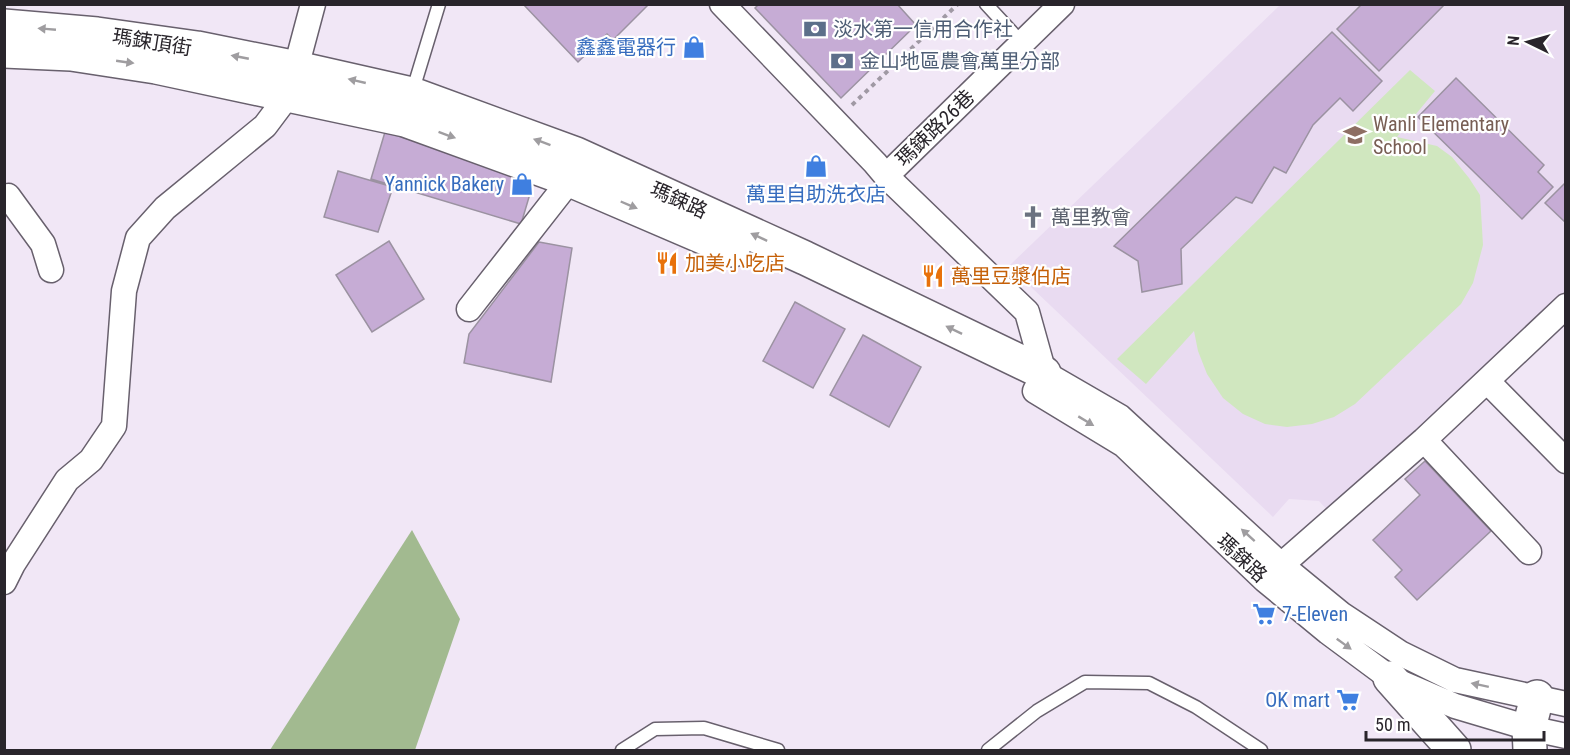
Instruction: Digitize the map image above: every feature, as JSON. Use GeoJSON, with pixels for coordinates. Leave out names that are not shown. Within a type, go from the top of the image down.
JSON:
{"type":"FeatureCollection","features":[{"type":"Feature","properties":{"kind":"street"},"geometry":{"type":"LineString","coordinates":[[4,582],[13,564],[67,480],[91,460],[114,426],[124,291],[138,238],[165,208],[265,126],[293,81],[312,4]]}},
{"type":"Feature","properties":{"kind":"street"},"geometry":{"type":"LineString","coordinates":[[722,4],[886,176],[1027,312],[1040,382]]}},
{"type":"Feature","properties":{"kind":"street","name":"瑪鋉路26巷"},"geometry":{"type":"LineString","coordinates":[[886,176],[1062,4]]}},
{"type":"Feature","properties":{"kind":"street","name":"瑪鋉頂街"},"geometry":{"type":"LineString","coordinates":[[4,26],[97,33],[197,48],[293,81]]}},
{"type":"Feature","properties":{"kind":"street","name":"瑪鋉頂街"},"geometry":{"type":"LineString","coordinates":[[4,51],[71,54],[156,67],[293,81]]}},
{"type":"Feature","properties":{"kind":"street","name":"瑪鋉路"},"geometry":{"type":"LineString","coordinates":[[293,81],[409,107],[573,167],[805,258],[1040,382],[1120,417],[1273,572],[1328,632],[1390,678],[1455,706],[1540,720]]}},
{"type":"Feature","properties":{"kind":"street"},"geometry":{"type":"LineString","coordinates":[[469,309],[573,167]]}},
{"type":"Feature","properties":{"kind":"street"},"geometry":{"type":"LineString","coordinates":[[4,197],[8,196],[43,244],[51,270]]}},
{"type":"Feature","properties":{"kind":"street"},"geometry":{"type":"LineString","coordinates":[[1273,572],[1424,440],[1566,306]]}},
{"type":"Feature","properties":{"kind":"street"},"geometry":{"type":"LineString","coordinates":[[1487,381],[1566,461]]}},
{"type":"Feature","properties":{"kind":"street"},"geometry":{"type":"LineString","coordinates":[[1424,440],[1529,552]]}},
{"type":"Feature","properties":{"kind":"street","name":"瑪鋉路"},"geometry":{"type":"LineString","coordinates":[[1273,572],[1400,653],[1540,720],[1566,736]]}},
{"type":"Feature","properties":{"kind":"street"},"geometry":{"type":"LineString","coordinates":[[1390,678],[1454,750]]}},
{"type":"Feature","properties":{"kind":"lane"},"geometry":{"type":"LineString","coordinates":[[409,107],[440,4]]}},
{"type":"Feature","properties":{"kind":"lane"},"geometry":{"type":"LineString","coordinates":[[986,4],[1022,43]]}},
{"type":"Feature","properties":{"kind":"lane"},"geometry":{"type":"LineString","coordinates":[[988,750],[1037,711],[1085,682],[1149,682],[1196,707],[1261,750]]}},
{"type":"Feature","properties":{"kind":"lane"},"geometry":{"type":"LineString","coordinates":[[622,750],[655,729],[704,728],[778,750]]}},
{"type":"Feature","properties":{"kind":"path"},"geometry":{"type":"LineString","coordinates":[[835,122],[958,4]]}},
{"type":"Feature","properties":{"kind":"shaded area","name":"Wanli Elementary School"},"geometry":{"type":"Polygon","coordinates":[[[1280,5],[1565,5],[1565,300],[1329,512],[1319,501],[1289,499],[1273,517],[1009,266],[1280,5]]]}},
{"type":"Feature","properties":{"kind":"green space"},"geometry":{"type":"Polygon","coordinates":[[[1410,70],[1435,91],[1397,137],[1437,146],[1452,157],[1480,195],[1483,245],[1473,283],[1461,304],[1355,404],[1334,417],[1312,424],[1287,427],[1265,424],[1243,414],[1223,398],[1207,374],[1198,351],[1194,331],[1146,384],[1117,359],[1410,70]]]}},
{"type":"Feature","properties":{"kind":"green space"},"geometry":{"type":"Polygon","coordinates":[[[412,530],[460,619],[415,750],[270,750],[412,530]]]}},
{"type":"Feature","properties":{"kind":"building"},"geometry":{"type":"Polygon","coordinates":[[[523,4],[649,4],[613,40],[607,34],[578,62],[523,4]]]}},
{"type":"Feature","properties":{"kind":"building","name":"金山地區農會萬里分部"},"geometry":{"type":"Polygon","coordinates":[[[759,4],[897,4],[916,25],[841,98],[755,8],[759,4]]]}},
{"type":"Feature","properties":{"kind":"building"},"geometry":{"type":"Polygon","coordinates":[[[1362,4],[1445,4],[1379,71],[1337,29],[1362,4]]]}},
{"type":"Feature","properties":{"kind":"building"},"geometry":{"type":"Polygon","coordinates":[[[1332,32],[1382,81],[1353,111],[1340,98],[1313,125],[1286,173],[1274,167],[1252,203],[1236,197],[1181,249],[1182,284],[1142,292],[1138,261],[1114,246],[1332,32]]]}},
{"type":"Feature","properties":{"kind":"building"},"geometry":{"type":"Polygon","coordinates":[[[1456,78],[1544,165],[1538,172],[1553,187],[1522,219],[1418,117],[1456,78]]]}},
{"type":"Feature","properties":{"kind":"building"},"geometry":{"type":"Polygon","coordinates":[[[385,132],[535,177],[521,224],[371,179],[385,132]]]}},
{"type":"Feature","properties":{"kind":"building"},"geometry":{"type":"Polygon","coordinates":[[[338,171],[393,187],[378,232],[324,217],[338,171]]]}},
{"type":"Feature","properties":{"kind":"building"},"geometry":{"type":"Polygon","coordinates":[[[1566,182],[1566,223],[1545,203],[1566,182]]]}},
{"type":"Feature","properties":{"kind":"building"},"geometry":{"type":"Polygon","coordinates":[[[389,241],[424,299],[372,332],[336,275],[389,241]]]}},
{"type":"Feature","properties":{"kind":"building"},"geometry":{"type":"Polygon","coordinates":[[[539,242],[572,248],[551,382],[464,363],[469,334],[539,242]]]}},
{"type":"Feature","properties":{"kind":"building"},"geometry":{"type":"Polygon","coordinates":[[[795,302],[845,329],[813,388],[763,361],[795,302]]]}},
{"type":"Feature","properties":{"kind":"building"},"geometry":{"type":"Polygon","coordinates":[[[863,335],[921,367],[889,427],[830,395],[863,335]]]}},
{"type":"Feature","properties":{"kind":"building"},"geometry":{"type":"Polygon","coordinates":[[[1425,461],[1491,531],[1417,600],[1395,577],[1402,570],[1373,540],[1420,495],[1405,479],[1425,461]]]}},
{"type":"Feature","properties":{"kind":"place","name":"淡水第一信用合作社"},"geometry":{"type":"Point","coordinates":[815,29]}},
{"type":"Feature","properties":{"kind":"place","name":"鑫鑫電器行"},"geometry":{"type":"Point","coordinates":[694,47]}},
{"type":"Feature","properties":{"kind":"place","name":"金山地區農會萬里分部"},"geometry":{"type":"Point","coordinates":[842,61]}},
{"type":"Feature","properties":{"kind":"place","name":"Wanli Elementary School"},"geometry":{"type":"Point","coordinates":[1355,135]}},
{"type":"Feature","properties":{"kind":"place","name":"萬里自助洗衣店"},"geometry":{"type":"Point","coordinates":[816,166]}},
{"type":"Feature","properties":{"kind":"place","name":"Yannick Bakery"},"geometry":{"type":"Point","coordinates":[522,184]}},
{"type":"Feature","properties":{"kind":"place","name":"萬里教會"},"geometry":{"type":"Point","coordinates":[1033,217]}},
{"type":"Feature","properties":{"kind":"place","name":"加美小吃店"},"geometry":{"type":"Point","coordinates":[667,263]}},
{"type":"Feature","properties":{"kind":"place","name":"萬里豆漿伯店"},"geometry":{"type":"Point","coordinates":[933,276]}},
{"type":"Feature","properties":{"kind":"place","name":"7-Eleven"},"geometry":{"type":"Point","coordinates":[1264,614]}},
{"type":"Feature","properties":{"kind":"place","name":"OK mart"},"geometry":{"type":"Point","coordinates":[1348,700]}}]}
